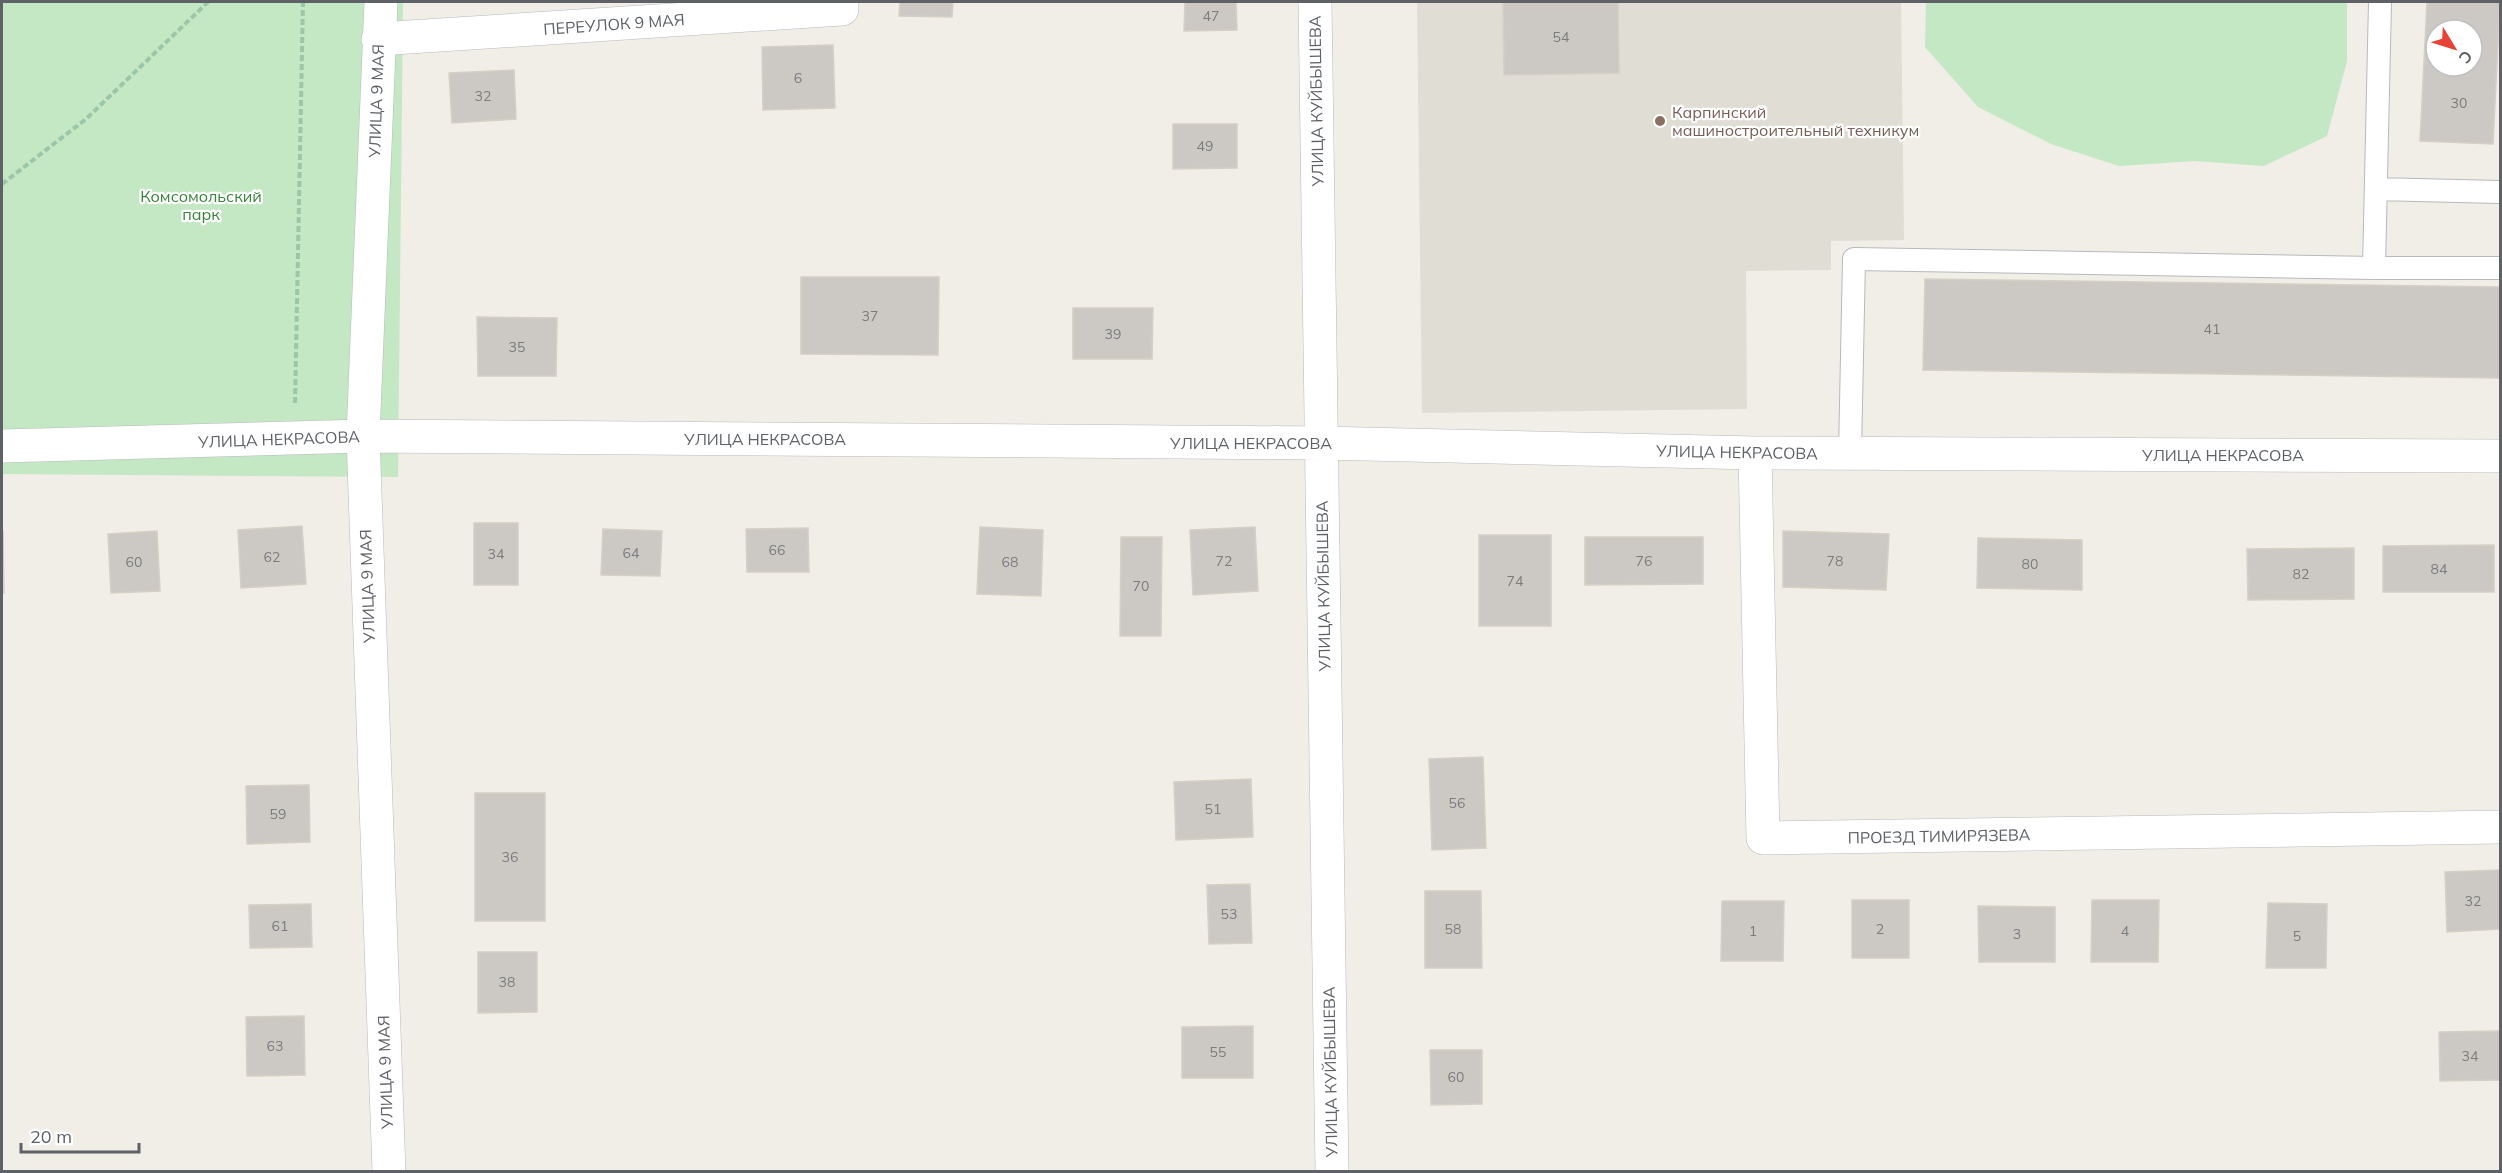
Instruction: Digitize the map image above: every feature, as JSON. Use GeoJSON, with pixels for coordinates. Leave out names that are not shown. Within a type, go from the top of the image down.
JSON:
{"type":"FeatureCollection","features":[{"type":"Feature","properties":{"kind":"street","name":"УЛИЦА 9 МАЯ"},"geometry":{"type":"LineString","coordinates":[[381,2],[363,436],[389,1172]]}},
{"type":"Feature","properties":{"kind":"street","name":"ПЕРЕУЛОК 9 МАЯ"},"geometry":{"type":"LineString","coordinates":[[378,39],[842,9],[842,2]]}},
{"type":"Feature","properties":{"kind":"street","name":"УЛИЦА КУЙБЫШЕВА"},"geometry":{"type":"LineString","coordinates":[[1315,2],[1332,1172]]}},
{"type":"Feature","properties":{"kind":"street","name":"УЛИЦА НЕКРАСОВА"},"geometry":{"type":"LineString","coordinates":[[2,446],[363,436],[1322,443],[1755,453],[2500,456]]}},
{"type":"Feature","properties":{"kind":"street","name":"ПРОЕЗД ТИМИРЯЗЕВА"},"geometry":{"type":"LineString","coordinates":[[1755,453],[1763,838],[2500,827]]}},
{"type":"Feature","properties":{"kind":"lane"},"geometry":{"type":"LineString","coordinates":[[2374,268],[2380,2]]}},
{"type":"Feature","properties":{"kind":"lane"},"geometry":{"type":"LineString","coordinates":[[2376,189],[2500,192]]}},
{"type":"Feature","properties":{"kind":"lane"},"geometry":{"type":"LineString","coordinates":[[1850,453],[1854,259],[2500,268]]}},
{"type":"Feature","properties":{"kind":"path"},"geometry":{"type":"LineString","coordinates":[[2,184],[86,119],[208,2]]}},
{"type":"Feature","properties":{"kind":"path"},"geometry":{"type":"LineString","coordinates":[[295,438],[303,2]]}},
{"type":"Feature","properties":{"kind":"shaded area","name":"Карпинский машиностроительный техникум"},"geometry":{"type":"Polygon","coordinates":[[[1417,2],[1901,2],[1904,240],[1831,241],[1831,270],[1746,271],[1747,409],[1422,413],[1417,2]]]}},
{"type":"Feature","properties":{"kind":"green space","name":"Комсомольский парк"},"geometry":{"type":"Polygon","coordinates":[[[2,2],[403,2],[398,477],[2,474],[2,2]]]}},
{"type":"Feature","properties":{"kind":"green space"},"geometry":{"type":"Polygon","coordinates":[[[1926,2],[2347,2],[2347,61],[2327,136],[2264,166],[2194,161],[2119,166],[2051,144],[1978,107],[1925,47],[1926,2]]]}},
{"type":"Feature","properties":{"kind":"building"},"geometry":{"type":"Polygon","coordinates":[[[900,2],[953,2],[952,17],[899,16],[900,2]]]}},
{"type":"Feature","properties":{"kind":"building"},"geometry":{"type":"Polygon","coordinates":[[[1185,2],[1236,2],[1237,30],[1184,31],[1185,2]]]}},
{"type":"Feature","properties":{"kind":"building"},"geometry":{"type":"Polygon","coordinates":[[[1503,2],[1618,2],[1619,73],[1504,75],[1503,2]]]}},
{"type":"Feature","properties":{"kind":"building"},"geometry":{"type":"Polygon","coordinates":[[[2427,2],[2500,2],[2493,144],[2420,141],[2424,62],[2424,78],[2484,78],[2484,18],[2426,18],[2427,2]]]}},
{"type":"Feature","properties":{"kind":"building"},"geometry":{"type":"Polygon","coordinates":[[[833,45],[835,108],[763,110],[762,47],[833,45]]]}},
{"type":"Feature","properties":{"kind":"building"},"geometry":{"type":"Polygon","coordinates":[[[514,70],[516,119],[452,123],[449,73],[514,70]]]}},
{"type":"Feature","properties":{"kind":"building"},"geometry":{"type":"Polygon","coordinates":[[[1173,124],[1237,124],[1237,168],[1173,169],[1173,124]]]}},
{"type":"Feature","properties":{"kind":"building"},"geometry":{"type":"Polygon","coordinates":[[[801,277],[939,277],[938,355],[801,354],[801,277]]]}},
{"type":"Feature","properties":{"kind":"building"},"geometry":{"type":"Polygon","coordinates":[[[1925,279],[2500,287],[2500,378],[1923,370],[1925,279]]]}},
{"type":"Feature","properties":{"kind":"building"},"geometry":{"type":"Polygon","coordinates":[[[1073,308],[1153,308],[1152,359],[1073,359],[1073,308]]]}},
{"type":"Feature","properties":{"kind":"building"},"geometry":{"type":"Polygon","coordinates":[[[477,317],[557,318],[556,376],[478,376],[477,317]]]}},
{"type":"Feature","properties":{"kind":"building"},"geometry":{"type":"Polygon","coordinates":[[[474,523],[518,523],[518,585],[474,585],[474,523]]]}},
{"type":"Feature","properties":{"kind":"building"},"geometry":{"type":"Polygon","coordinates":[[[302,526],[306,584],[241,588],[238,530],[302,526]]]}},
{"type":"Feature","properties":{"kind":"building"},"geometry":{"type":"Polygon","coordinates":[[[980,527],[1043,530],[1041,596],[977,594],[980,527]]]}},
{"type":"Feature","properties":{"kind":"building"},"geometry":{"type":"Polygon","coordinates":[[[1255,527],[1258,591],[1193,595],[1190,530],[1255,527]]]}},
{"type":"Feature","properties":{"kind":"building"},"geometry":{"type":"Polygon","coordinates":[[[808,528],[809,572],[747,572],[746,529],[808,528]]]}},
{"type":"Feature","properties":{"kind":"building"},"geometry":{"type":"Polygon","coordinates":[[[603,529],[662,531],[660,576],[601,575],[603,529]]]}},
{"type":"Feature","properties":{"kind":"building"},"geometry":{"type":"Polygon","coordinates":[[[3,531],[4,593],[2,593],[3,531]]]}},
{"type":"Feature","properties":{"kind":"building"},"geometry":{"type":"Polygon","coordinates":[[[157,531],[160,591],[111,593],[108,534],[157,531]]]}},
{"type":"Feature","properties":{"kind":"building"},"geometry":{"type":"Polygon","coordinates":[[[1783,531],[1889,534],[1886,590],[1783,587],[1783,531]]]}},
{"type":"Feature","properties":{"kind":"building"},"geometry":{"type":"Polygon","coordinates":[[[1479,535],[1551,535],[1551,626],[1479,626],[1479,535]]]}},
{"type":"Feature","properties":{"kind":"building"},"geometry":{"type":"Polygon","coordinates":[[[1121,537],[1162,537],[1161,636],[1120,636],[1121,537]]]}},
{"type":"Feature","properties":{"kind":"building"},"geometry":{"type":"Polygon","coordinates":[[[1585,537],[1703,537],[1703,584],[1585,585],[1585,537]]]}},
{"type":"Feature","properties":{"kind":"building"},"geometry":{"type":"Polygon","coordinates":[[[1978,538],[2082,540],[2082,590],[1977,588],[1978,538]]]}},
{"type":"Feature","properties":{"kind":"building"},"geometry":{"type":"Polygon","coordinates":[[[2494,545],[2494,592],[2383,592],[2383,546],[2494,545]]]}},
{"type":"Feature","properties":{"kind":"building"},"geometry":{"type":"Polygon","coordinates":[[[2354,548],[2354,599],[2248,600],[2247,549],[2354,548]]]}},
{"type":"Feature","properties":{"kind":"building"},"geometry":{"type":"Polygon","coordinates":[[[1483,757],[1486,848],[1432,850],[1429,759],[1483,757]]]}},
{"type":"Feature","properties":{"kind":"building"},"geometry":{"type":"Polygon","coordinates":[[[1251,779],[1253,837],[1176,840],[1174,782],[1251,779]]]}},
{"type":"Feature","properties":{"kind":"building"},"geometry":{"type":"Polygon","coordinates":[[[309,785],[310,842],[247,844],[246,786],[309,785]]]}},
{"type":"Feature","properties":{"kind":"building"},"geometry":{"type":"Polygon","coordinates":[[[475,793],[545,793],[545,921],[475,921],[475,793]]]}},
{"type":"Feature","properties":{"kind":"building"},"geometry":{"type":"Polygon","coordinates":[[[2500,870],[2500,929],[2447,932],[2445,872],[2500,870]]]}},
{"type":"Feature","properties":{"kind":"building"},"geometry":{"type":"Polygon","coordinates":[[[1250,884],[1252,943],[1209,944],[1207,885],[1250,884]]]}},
{"type":"Feature","properties":{"kind":"building"},"geometry":{"type":"Polygon","coordinates":[[[1425,891],[1481,891],[1482,968],[1425,968],[1425,891]]]}},
{"type":"Feature","properties":{"kind":"building"},"geometry":{"type":"Polygon","coordinates":[[[1852,900],[1909,900],[1909,958],[1852,958],[1852,900]]]}},
{"type":"Feature","properties":{"kind":"building"},"geometry":{"type":"Polygon","coordinates":[[[2092,900],[2159,900],[2158,962],[2091,962],[2092,900]]]}},
{"type":"Feature","properties":{"kind":"building"},"geometry":{"type":"Polygon","coordinates":[[[1722,901],[1784,901],[1783,961],[1721,961],[1722,901]]]}},
{"type":"Feature","properties":{"kind":"building"},"geometry":{"type":"Polygon","coordinates":[[[2268,903],[2327,904],[2326,968],[2266,968],[2268,903]]]}},
{"type":"Feature","properties":{"kind":"building"},"geometry":{"type":"Polygon","coordinates":[[[311,904],[312,947],[250,948],[249,905],[311,904]]]}},
{"type":"Feature","properties":{"kind":"building"},"geometry":{"type":"Polygon","coordinates":[[[1978,906],[2055,907],[2055,962],[1979,962],[1978,906]]]}},
{"type":"Feature","properties":{"kind":"building"},"geometry":{"type":"Polygon","coordinates":[[[478,952],[537,952],[537,1012],[478,1013],[478,952]]]}},
{"type":"Feature","properties":{"kind":"building"},"geometry":{"type":"Polygon","coordinates":[[[304,1016],[305,1075],[247,1076],[246,1017],[304,1016]]]}},
{"type":"Feature","properties":{"kind":"building"},"geometry":{"type":"Polygon","coordinates":[[[1253,1026],[1253,1078],[1182,1078],[1182,1027],[1253,1026]]]}},
{"type":"Feature","properties":{"kind":"building"},"geometry":{"type":"Polygon","coordinates":[[[2500,1031],[2500,1080],[2440,1081],[2439,1032],[2500,1031]]]}},
{"type":"Feature","properties":{"kind":"building"},"geometry":{"type":"Polygon","coordinates":[[[1430,1050],[1482,1050],[1482,1104],[1431,1105],[1430,1050]]]}},
{"type":"Feature","properties":{"kind":"place","name":"Карпинский машиностроительный техникум"},"geometry":{"type":"Point","coordinates":[1660,121]}}]}
